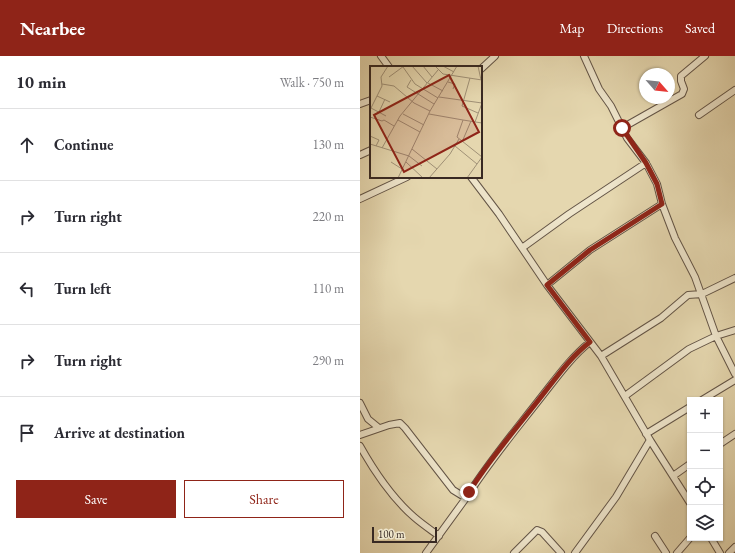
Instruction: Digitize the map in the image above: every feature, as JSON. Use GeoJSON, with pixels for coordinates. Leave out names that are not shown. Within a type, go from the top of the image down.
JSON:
{"type":"FeatureCollection","features":[{"type":"Feature","properties":{"kind":"street"},"geometry":{"type":"LineString","coordinates":[[381,56],[388,66]]}},
{"type":"Feature","properties":{"kind":"street"},"geometry":{"type":"LineString","coordinates":[[482,68],[495,56]]}},
{"type":"Feature","properties":{"kind":"street"},"geometry":{"type":"LineString","coordinates":[[584,56],[599,90],[611,106],[622,128],[646,163],[657,184],[662,204],[675,238],[695,277],[716,336],[735,374]]}},
{"type":"Feature","properties":{"kind":"street"},"geometry":{"type":"LineString","coordinates":[[622,128],[682,94],[684,89],[681,82],[681,76],[705,56]]}},
{"type":"Feature","properties":{"kind":"street"},"geometry":{"type":"LineString","coordinates":[[699,115],[735,90]]}},
{"type":"Feature","properties":{"kind":"street"},"geometry":{"type":"LineString","coordinates":[[360,104],[370,100]]}},
{"type":"Feature","properties":{"kind":"street"},"geometry":{"type":"LineString","coordinates":[[360,155],[370,150]]}},
{"type":"Feature","properties":{"kind":"street"},"geometry":{"type":"LineString","coordinates":[[522,248],[569,214],[646,163]]}},
{"type":"Feature","properties":{"kind":"street"},"geometry":{"type":"LineString","coordinates":[[360,199],[405,178]]}},
{"type":"Feature","properties":{"kind":"street"},"geometry":{"type":"LineString","coordinates":[[472,178],[547,285],[601,356],[646,434],[687,498]]}},
{"type":"Feature","properties":{"kind":"street"},"geometry":{"type":"LineString","coordinates":[[547,285],[590,250],[662,204]]}},
{"type":"Feature","properties":{"kind":"street"},"geometry":{"type":"LineString","coordinates":[[601,356],[660,318],[688,295],[702,294],[735,278]]}},
{"type":"Feature","properties":{"kind":"street"},"geometry":{"type":"LineString","coordinates":[[625,396],[689,349],[716,336],[735,330]]}},
{"type":"Feature","properties":{"kind":"street"},"geometry":{"type":"LineString","coordinates":[[426,553],[466,498],[481,473],[570,362],[590,342]]}},
{"type":"Feature","properties":{"kind":"street"},"geometry":{"type":"LineString","coordinates":[[707,397],[735,380]]}},
{"type":"Feature","properties":{"kind":"street"},"geometry":{"type":"LineString","coordinates":[[360,403],[368,418],[379,428]]}},
{"type":"Feature","properties":{"kind":"street"},"geometry":{"type":"LineString","coordinates":[[646,434],[687,410]]}},
{"type":"Feature","properties":{"kind":"street"},"geometry":{"type":"LineString","coordinates":[[360,435],[397,423],[402,425],[453,490],[466,498]]}},
{"type":"Feature","properties":{"kind":"street"},"geometry":{"type":"LineString","coordinates":[[723,442],[735,434]]}},
{"type":"Feature","properties":{"kind":"street"},"geometry":{"type":"LineString","coordinates":[[575,553],[616,497],[650,440]]}},
{"type":"Feature","properties":{"kind":"street"},"geometry":{"type":"LineString","coordinates":[[360,446],[373,468],[396,498],[414,517],[439,536]]}},
{"type":"Feature","properties":{"kind":"street"},"geometry":{"type":"LineString","coordinates":[[673,476],[687,466]]}},
{"type":"Feature","properties":{"kind":"street"},"geometry":{"type":"LineString","coordinates":[[514,553],[537,530],[542,532],[561,553]]}},
{"type":"Feature","properties":{"kind":"street"},"geometry":{"type":"LineString","coordinates":[[655,536],[666,553]]}},
{"type":"Feature","properties":{"kind":"street"},"geometry":{"type":"LineString","coordinates":[[677,553],[687,541]]}},
{"type":"Feature","properties":{"kind":"street"},"geometry":{"type":"LineString","coordinates":[[713,541],[720,553]]}},
{"type":"Feature","properties":{"kind":"street"},"geometry":{"type":"LineString","coordinates":[[729,553],[735,547]]}},
{"type":"Feature","properties":{"kind":"route"},"geometry":{"type":"LineString","coordinates":[[469,492],[481,473],[518,426],[570,362],[590,342],[547,285],[590,250],[662,204],[657,184],[646,163],[627,138],[622,128]]}}]}
